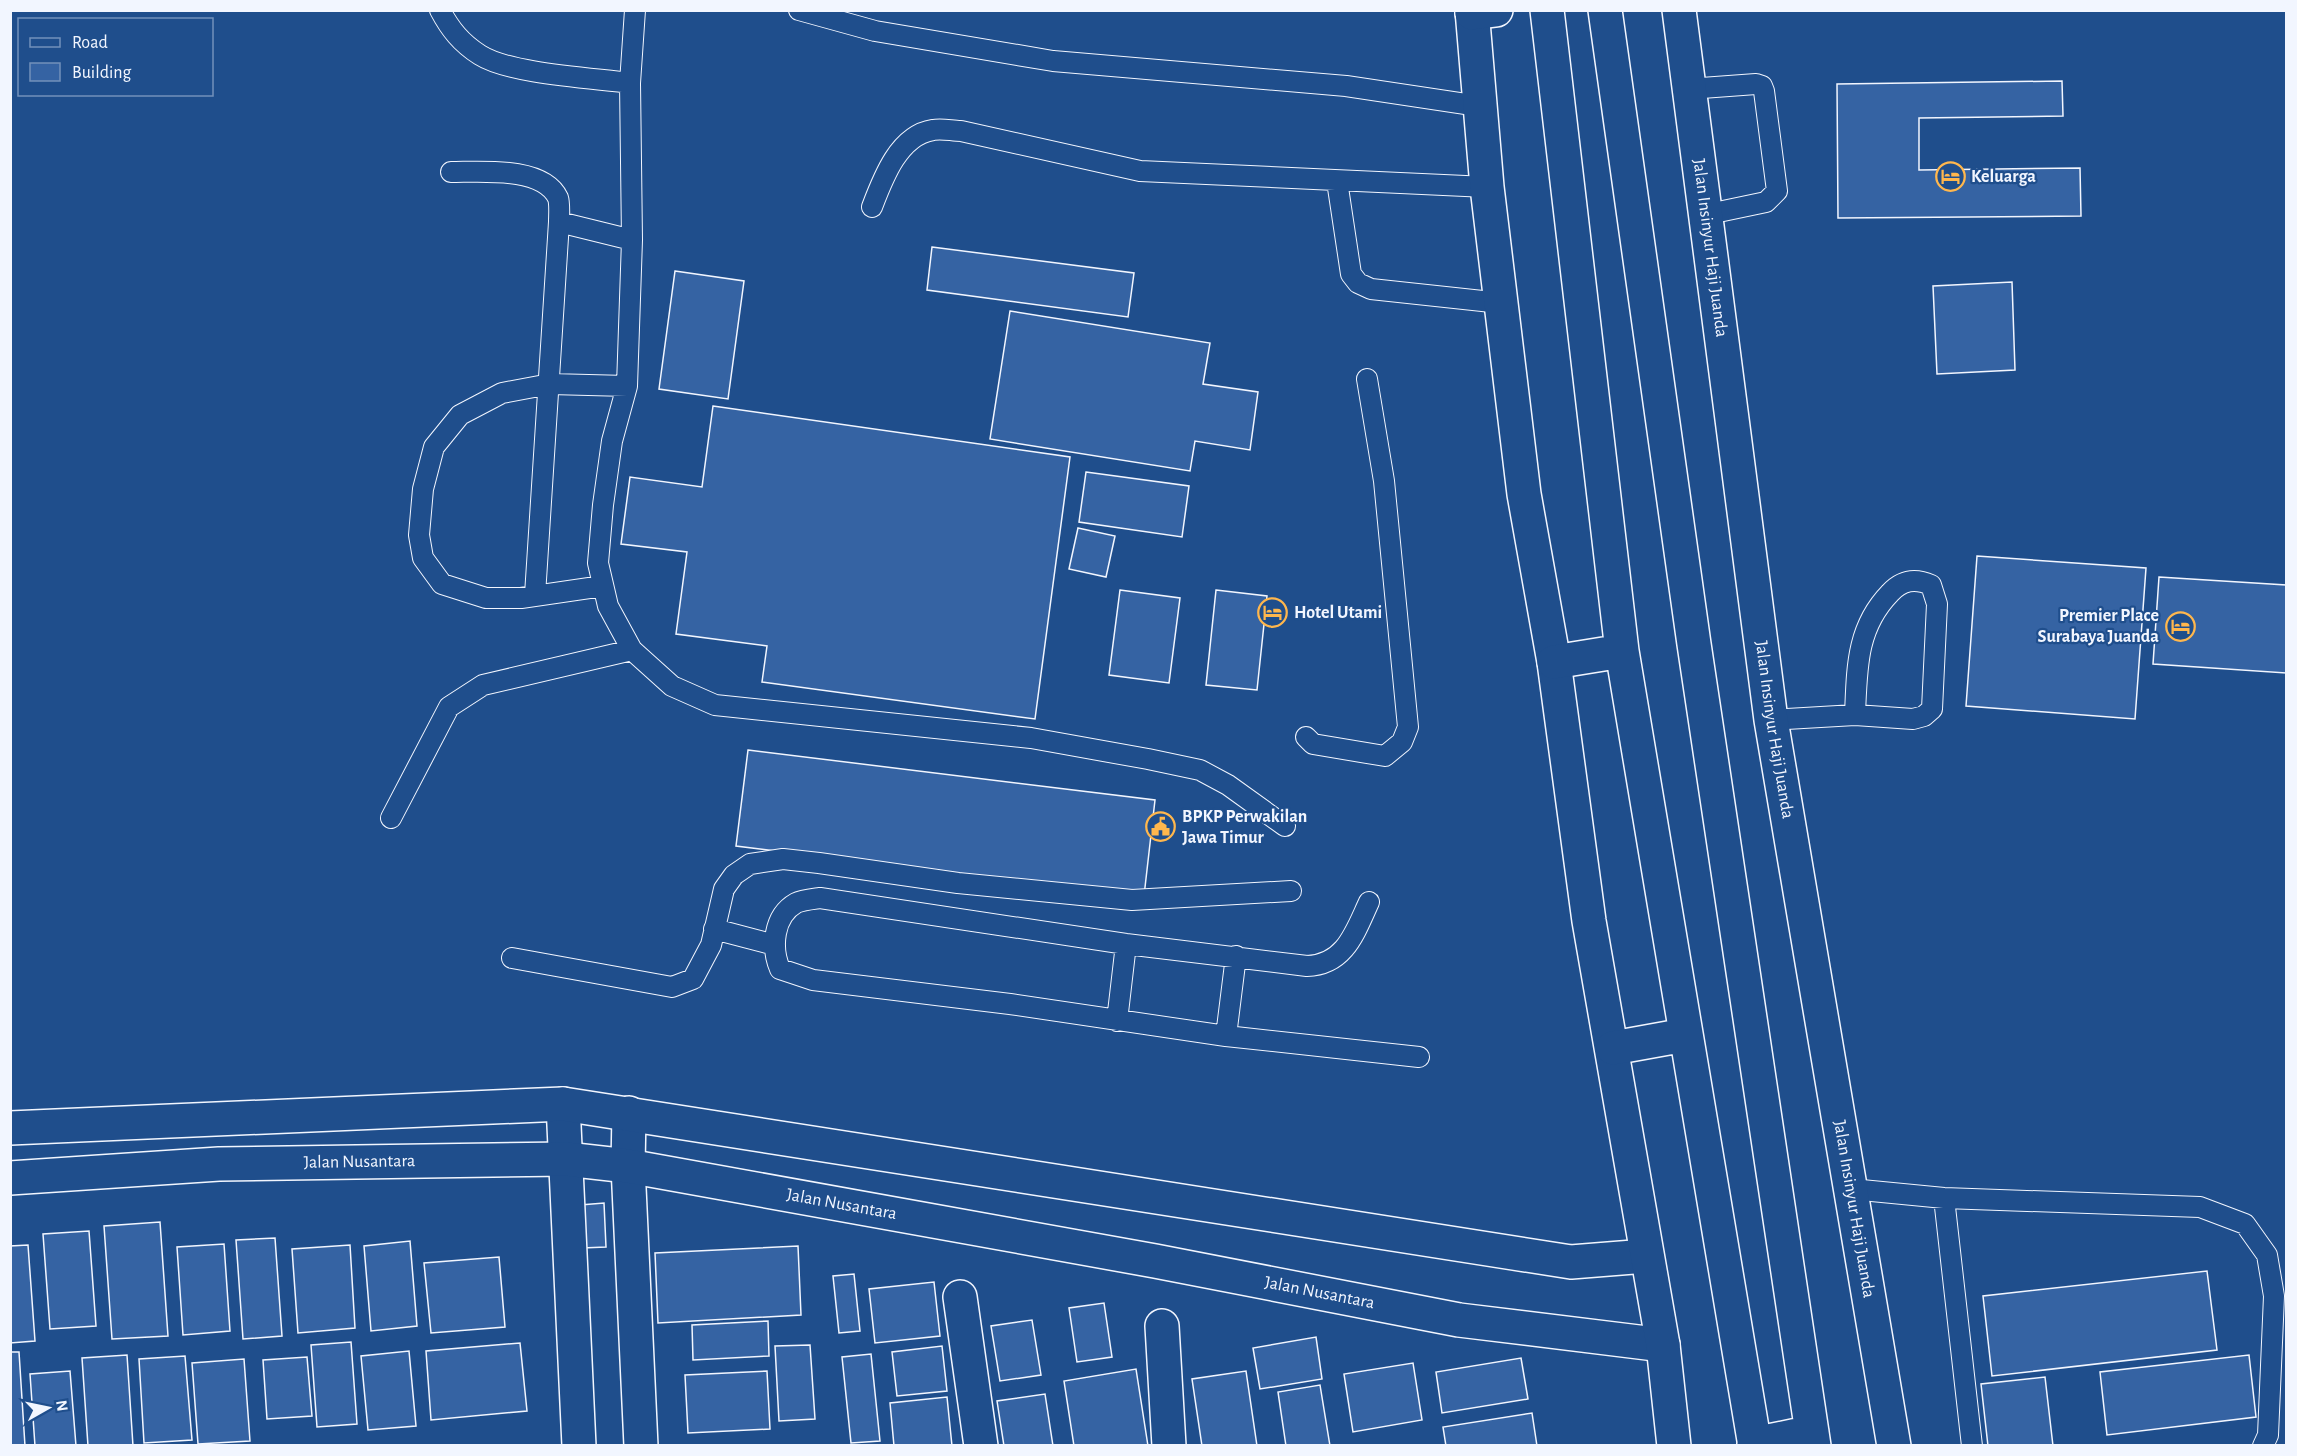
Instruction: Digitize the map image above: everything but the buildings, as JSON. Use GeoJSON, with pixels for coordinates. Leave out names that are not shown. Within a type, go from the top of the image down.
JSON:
{"type":"FeatureCollection","features":[{"type":"Feature","properties":{"kind":"main road"},"geometry":{"type":"LineString","coordinates":[[1547,10],[1622,651],[1754,1445],[1813,1439],[1694,644],[1605,10]]}},
{"type":"Feature","properties":{"kind":"main road","name":"Jalan Insinyur Haji Juanda"},"geometry":{"type":"LineString","coordinates":[[1679,10],[1771,720],[1894,1446]]}},
{"type":"Feature","properties":{"kind":"main road"},"geometry":{"type":"LineString","coordinates":[[1480,11],[1479,106],[1524,494],[1554,662],[1589,921],[1613,1048],[1646,1256],[1663,1345],[1674,1446]]}},
{"type":"Feature","properties":{"kind":"main road"},"geometry":{"type":"LineString","coordinates":[[1554,662],[1622,651]]}},
{"type":"Feature","properties":{"kind":"main road"},"geometry":{"type":"LineString","coordinates":[[1613,1048],[1685,1035]]}},
{"type":"Feature","properties":{"kind":"main road"},"geometry":{"type":"LineString","coordinates":[[10,1128],[563,1104],[1571,1262],[1646,1256]]}},
{"type":"Feature","properties":{"kind":"main road"},"geometry":{"type":"LineString","coordinates":[[563,1104],[579,1446]]}},
{"type":"Feature","properties":{"kind":"main road"},"geometry":{"type":"LineString","coordinates":[[629,1113],[628,1166],[641,1446]]}},
{"type":"Feature","properties":{"kind":"main road","name":"Jalan Nusantara"},"geometry":{"type":"LineString","coordinates":[[10,1178],[219,1164],[566,1159],[628,1166],[1155,1261],[1459,1320],[1663,1345]]}},
{"type":"Feature","properties":{"kind":"main road"},"geometry":{"type":"LineString","coordinates":[[960,1297],[981,1446]]}},
{"type":"Feature","properties":{"kind":"main road"},"geometry":{"type":"LineString","coordinates":[[1162,1326],[1169,1446]]}},
{"type":"Feature","properties":{"kind":"lane"},"geometry":{"type":"LineString","coordinates":[[440,10],[452,32],[481,56],[523,69],[630,83]]}},
{"type":"Feature","properties":{"kind":"lane"},"geometry":{"type":"LineString","coordinates":[[635,10],[630,83],[632,240],[627,386],[612,441],[598,563],[608,606],[632,650],[672,686],[715,705],[1031,738],[1200,770],[1228,785],[1285,826]]}},
{"type":"Feature","properties":{"kind":"lane"},"geometry":{"type":"LineString","coordinates":[[799,10],[875,31],[1053,61],[1346,86],[1479,106]]}},
{"type":"Feature","properties":{"kind":"lane"},"geometry":{"type":"LineString","coordinates":[[1688,89],[1756,84],[1762,86],[1777,191],[1766,202],[1704,215]]}},
{"type":"Feature","properties":{"kind":"lane"},"geometry":{"type":"LineString","coordinates":[[872,207],[894,159],[912,138],[933,130],[961,131],[1140,171],[1487,187]]}},
{"type":"Feature","properties":{"kind":"lane"},"geometry":{"type":"LineString","coordinates":[[451,172],[516,173],[543,182],[558,198],[559,222],[536,596]]}},
{"type":"Feature","properties":{"kind":"lane"},"geometry":{"type":"LineString","coordinates":[[1337,181],[1351,274],[1358,283],[1371,289],[1501,303]]}},
{"type":"Feature","properties":{"kind":"lane"},"geometry":{"type":"LineString","coordinates":[[559,222],[632,240]]}},
{"type":"Feature","properties":{"kind":"lane"},"geometry":{"type":"LineString","coordinates":[[1306,737],[1313,744],[1385,756],[1402,742],[1408,727],[1384,481],[1367,379]]}},
{"type":"Feature","properties":{"kind":"lane"},"geometry":{"type":"LineString","coordinates":[[603,586],[536,596],[486,598],[442,584],[423,558],[419,535],[423,489],[434,447],[460,415],[502,393],[550,384],[627,386]]}},
{"type":"Feature","properties":{"kind":"lane"},"geometry":{"type":"LineString","coordinates":[[1771,720],[1855,716],[1913,719],[1924,716],[1932,709],[1937,604],[1931,585],[1918,580],[1898,584],[1874,609],[1865,629],[1857,672],[1855,716]]}},
{"type":"Feature","properties":{"kind":"lane"},"geometry":{"type":"LineString","coordinates":[[391,818],[449,707],[483,685],[632,650]]}},
{"type":"Feature","properties":{"kind":"lane"},"geometry":{"type":"LineString","coordinates":[[512,958],[672,987],[693,979],[711,945],[724,889],[734,875],[750,864],[783,859],[958,883],[1132,900],[1291,891]]}},
{"type":"Feature","properties":{"kind":"lane"},"geometry":{"type":"LineString","coordinates":[[1369,902],[1354,934],[1338,957],[1324,965],[1308,966],[1126,944],[820,898],[797,903],[786,912],[776,931],[774,954],[780,969],[813,980],[1010,1004],[1226,1036],[1419,1057]]}},
{"type":"Feature","properties":{"kind":"lane"},"geometry":{"type":"LineString","coordinates":[[714,929],[775,945]]}},
{"type":"Feature","properties":{"kind":"lane"},"geometry":{"type":"LineString","coordinates":[[1117,1021],[1126,944]]}},
{"type":"Feature","properties":{"kind":"lane"},"geometry":{"type":"LineString","coordinates":[[1226,1036],[1236,956]]}},
{"type":"Feature","properties":{"kind":"lane"},"geometry":{"type":"LineString","coordinates":[[1851,1188],[1944,1198],[2200,1207],[2246,1224],[2267,1255],[2274,1296],[2268,1435],[2262,1446]]}},
{"type":"Feature","properties":{"kind":"lane"},"geometry":{"type":"LineString","coordinates":[[1944,1198],[1972,1446]]}},
{"type":"Feature","properties":{"kind":"place","name":"Keluarga"},"geometry":{"type":"Point","coordinates":[1950,177]}},
{"type":"Feature","properties":{"kind":"place","name":"Hotel Utami"},"geometry":{"type":"Point","coordinates":[1273,613]}},
{"type":"Feature","properties":{"kind":"place","name":"Premier Place Surabaya Juanda"},"geometry":{"type":"Point","coordinates":[2180,626]}},
{"type":"Feature","properties":{"kind":"place","name":"BPKP Perwakilan Jawa Timur"},"geometry":{"type":"Point","coordinates":[1161,827]}}]}
